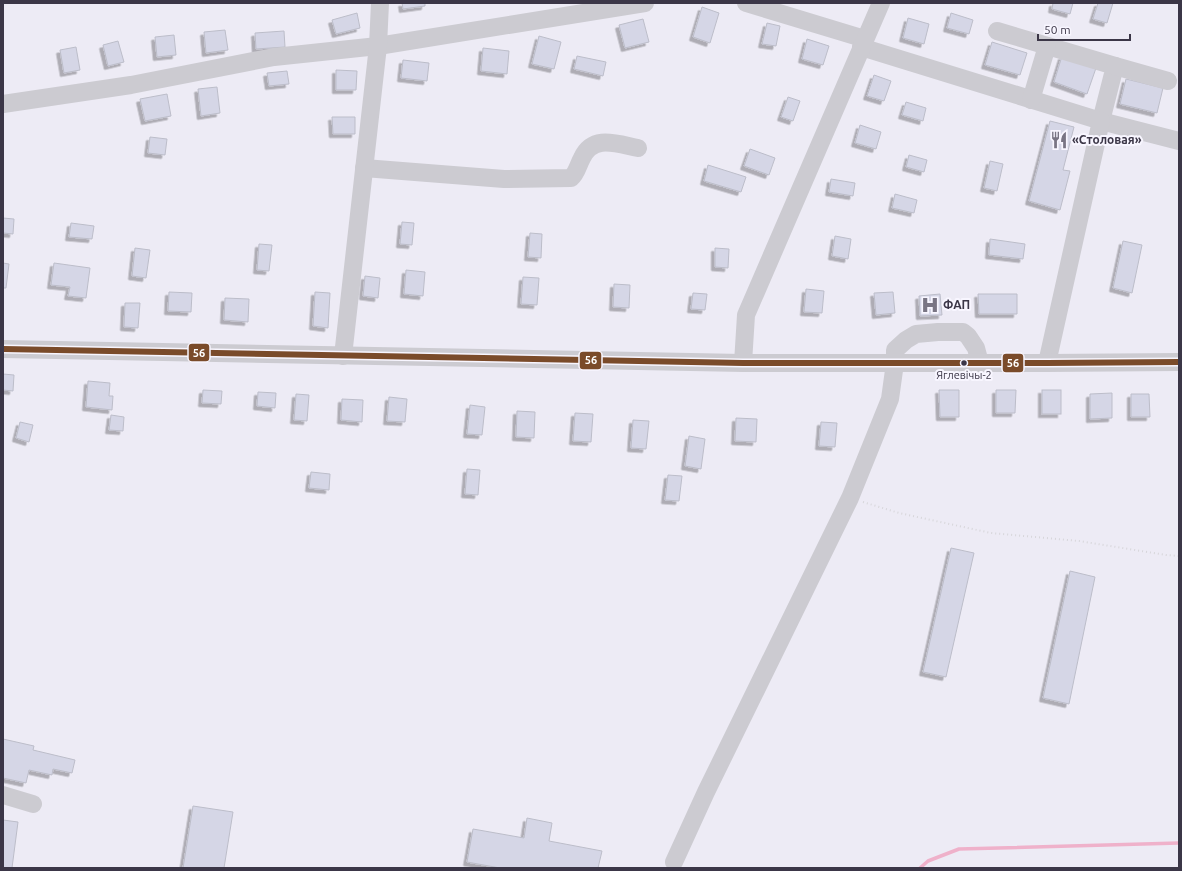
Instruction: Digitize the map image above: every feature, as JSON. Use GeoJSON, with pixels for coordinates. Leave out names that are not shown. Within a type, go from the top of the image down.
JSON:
{"type":"FeatureCollection","features":[{"type":"Feature","properties":{"kind":"street"},"geometry":{"type":"LineString","coordinates":[[343,356],[378,46],[380,3]]}},
{"type":"Feature","properties":{"kind":"street"},"geometry":{"type":"LineString","coordinates":[[3,104],[131,85],[274,57],[378,46],[645,3]]}},
{"type":"Feature","properties":{"kind":"street"},"geometry":{"type":"LineString","coordinates":[[746,3],[1032,100],[1101,121],[1179,141]]}},
{"type":"Feature","properties":{"kind":"street"},"geometry":{"type":"LineString","coordinates":[[743,363],[746,315],[881,3]]}},
{"type":"Feature","properties":{"kind":"street"},"geometry":{"type":"LineString","coordinates":[[997,31],[1168,81]]}},
{"type":"Feature","properties":{"kind":"street"},"geometry":{"type":"LineString","coordinates":[[1032,100],[1047,46]]}},
{"type":"Feature","properties":{"kind":"street"},"geometry":{"type":"LineString","coordinates":[[1047,364],[1114,66]]}},
{"type":"Feature","properties":{"kind":"street"},"geometry":{"type":"LineString","coordinates":[[364,168],[504,179],[571,178],[575,175],[585,152],[596,143],[608,142],[638,148]]}},
{"type":"Feature","properties":{"kind":"street"},"geometry":{"type":"LineString","coordinates":[[674,862],[706,792],[850,498],[890,399],[895,363],[895,350],[906,340],[916,334],[963,332],[968,336],[976,348],[980,363]]}},
{"type":"Feature","properties":{"kind":"street"},"geometry":{"type":"LineString","coordinates":[[3,349],[743,363],[1047,364],[1179,362]]}},
{"type":"Feature","properties":{"kind":"street"},"geometry":{"type":"LineString","coordinates":[[3,795],[33,804]]}},
{"type":"Feature","properties":{"kind":"path"},"geometry":{"type":"LineString","coordinates":[[850,498],[899,513],[991,533],[1079,542],[1179,556]]}},
{"type":"Feature","properties":{"kind":"building"},"geometry":{"type":"Polygon","coordinates":[[[402,3],[425,3],[425,6],[403,9],[402,3]]]}},
{"type":"Feature","properties":{"kind":"building"},"geometry":{"type":"Polygon","coordinates":[[[1053,3],[1073,3],[1070,14],[1052,9],[1053,3]]]}},
{"type":"Feature","properties":{"kind":"building"},"geometry":{"type":"Polygon","coordinates":[[[1098,3],[1113,3],[1107,23],[1093,19],[1098,3]]]}},
{"type":"Feature","properties":{"kind":"building"},"geometry":{"type":"Polygon","coordinates":[[[702,7],[719,13],[710,43],[693,37],[702,7]]]}},
{"type":"Feature","properties":{"kind":"building"},"geometry":{"type":"Polygon","coordinates":[[[357,13],[360,28],[336,34],[332,20],[357,13]]]}},
{"type":"Feature","properties":{"kind":"building"},"geometry":{"type":"Polygon","coordinates":[[[951,13],[973,20],[969,34],[947,28],[951,13]]]}},
{"type":"Feature","properties":{"kind":"building"},"geometry":{"type":"Polygon","coordinates":[[[908,18],[929,24],[924,44],[903,38],[908,18]]]}},
{"type":"Feature","properties":{"kind":"building"},"geometry":{"type":"Polygon","coordinates":[[[643,19],[649,42],[625,48],[619,25],[643,19]]]}},
{"type":"Feature","properties":{"kind":"building"},"geometry":{"type":"Polygon","coordinates":[[[767,23],[780,26],[776,46],[762,44],[767,23]]]}},
{"type":"Feature","properties":{"kind":"building"},"geometry":{"type":"Polygon","coordinates":[[[225,30],[228,50],[206,53],[204,32],[225,30]]]}},
{"type":"Feature","properties":{"kind":"building"},"geometry":{"type":"Polygon","coordinates":[[[284,31],[285,47],[256,49],[255,33],[284,31]]]}},
{"type":"Feature","properties":{"kind":"building"},"geometry":{"type":"Polygon","coordinates":[[[174,35],[176,55],[157,57],[155,37],[174,35]]]}},
{"type":"Feature","properties":{"kind":"building"},"geometry":{"type":"Polygon","coordinates":[[[539,36],[561,42],[554,69],[532,64],[539,36]]]}},
{"type":"Feature","properties":{"kind":"building"},"geometry":{"type":"Polygon","coordinates":[[[807,39],[829,46],[823,65],[802,59],[807,39]]]}},
{"type":"Feature","properties":{"kind":"building"},"geometry":{"type":"Polygon","coordinates":[[[118,41],[124,62],[108,66],[103,45],[118,41]]]}},
{"type":"Feature","properties":{"kind":"building"},"geometry":{"type":"Polygon","coordinates":[[[992,42],[1027,53],[1020,75],[985,65],[992,42]]]}},
{"type":"Feature","properties":{"kind":"building"},"geometry":{"type":"Polygon","coordinates":[[[76,47],[80,70],[64,73],[60,50],[76,47]]]}},
{"type":"Feature","properties":{"kind":"building"},"geometry":{"type":"Polygon","coordinates":[[[483,48],[509,51],[507,74],[481,71],[483,48]]]}},
{"type":"Feature","properties":{"kind":"building"},"geometry":{"type":"Polygon","coordinates":[[[577,56],[606,62],[603,76],[574,69],[577,56]]]}},
{"type":"Feature","properties":{"kind":"building"},"geometry":{"type":"Polygon","coordinates":[[[1062,56],[1096,68],[1087,94],[1054,82],[1062,56]]]}},
{"type":"Feature","properties":{"kind":"building"},"geometry":{"type":"Polygon","coordinates":[[[403,60],[429,63],[427,81],[401,78],[403,60]]]}},
{"type":"Feature","properties":{"kind":"building"},"geometry":{"type":"Polygon","coordinates":[[[336,70],[357,71],[356,90],[336,90],[336,70]]]}},
{"type":"Feature","properties":{"kind":"building"},"geometry":{"type":"Polygon","coordinates":[[[287,71],[289,84],[269,86],[267,73],[287,71]]]}},
{"type":"Feature","properties":{"kind":"building"},"geometry":{"type":"Polygon","coordinates":[[[874,75],[891,81],[884,101],[867,96],[874,75]]]}},
{"type":"Feature","properties":{"kind":"building"},"geometry":{"type":"Polygon","coordinates":[[[1126,79],[1163,88],[1157,113],[1120,104],[1126,79]]]}},
{"type":"Feature","properties":{"kind":"building"},"geometry":{"type":"Polygon","coordinates":[[[217,87],[220,113],[201,116],[198,89],[217,87]]]}},
{"type":"Feature","properties":{"kind":"building"},"geometry":{"type":"Polygon","coordinates":[[[167,94],[171,116],[145,121],[140,99],[167,94]]]}},
{"type":"Feature","properties":{"kind":"building"},"geometry":{"type":"Polygon","coordinates":[[[788,97],[800,101],[793,121],[781,117],[788,97]]]}},
{"type":"Feature","properties":{"kind":"building"},"geometry":{"type":"Polygon","coordinates":[[[906,102],[926,108],[923,121],[902,115],[906,102]]]}},
{"type":"Feature","properties":{"kind":"building"},"geometry":{"type":"Polygon","coordinates":[[[332,117],[355,117],[355,134],[333,134],[332,117]]]}},
{"type":"Feature","properties":{"kind":"building"},"geometry":{"type":"Polygon","coordinates":[[[1050,121],[1074,127],[1063,170],[1070,171],[1060,210],[1029,201],[1050,121]]]}},
{"type":"Feature","properties":{"kind":"building"},"geometry":{"type":"Polygon","coordinates":[[[860,125],[881,132],[876,149],[855,143],[860,125]]]}},
{"type":"Feature","properties":{"kind":"building"},"geometry":{"type":"Polygon","coordinates":[[[150,137],[167,139],[165,155],[148,153],[150,137]]]}},
{"type":"Feature","properties":{"kind":"building"},"geometry":{"type":"Polygon","coordinates":[[[750,149],[775,158],[769,175],[744,166],[750,149]]]}},
{"type":"Feature","properties":{"kind":"building"},"geometry":{"type":"Polygon","coordinates":[[[909,155],[927,160],[924,172],[906,167],[909,155]]]}},
{"type":"Feature","properties":{"kind":"building"},"geometry":{"type":"Polygon","coordinates":[[[990,161],[1003,164],[997,191],[984,188],[990,161]]]}},
{"type":"Feature","properties":{"kind":"building"},"geometry":{"type":"Polygon","coordinates":[[[708,165],[746,177],[741,192],[704,181],[708,165]]]}},
{"type":"Feature","properties":{"kind":"building"},"geometry":{"type":"Polygon","coordinates":[[[831,179],[855,183],[853,196],[829,192],[831,179]]]}},
{"type":"Feature","properties":{"kind":"building"},"geometry":{"type":"Polygon","coordinates":[[[895,194],[917,200],[914,213],[892,208],[895,194]]]}},
{"type":"Feature","properties":{"kind":"building"},"geometry":{"type":"Polygon","coordinates":[[[3,218],[14,219],[13,234],[3,233],[3,218]]]}},
{"type":"Feature","properties":{"kind":"building"},"geometry":{"type":"Polygon","coordinates":[[[402,222],[414,223],[412,245],[400,244],[402,222]]]}},
{"type":"Feature","properties":{"kind":"building"},"geometry":{"type":"Polygon","coordinates":[[[71,223],[94,226],[92,239],[69,237],[71,223]]]}},
{"type":"Feature","properties":{"kind":"building"},"geometry":{"type":"Polygon","coordinates":[[[530,233],[542,234],[541,258],[528,257],[530,233]]]}},
{"type":"Feature","properties":{"kind":"building"},"geometry":{"type":"Polygon","coordinates":[[[835,236],[851,239],[848,259],[832,256],[835,236]]]}},
{"type":"Feature","properties":{"kind":"building"},"geometry":{"type":"Polygon","coordinates":[[[990,239],[1025,244],[1023,259],[989,255],[990,239]]]}},
{"type":"Feature","properties":{"kind":"building"},"geometry":{"type":"Polygon","coordinates":[[[1123,241],[1142,245],[1132,293],[1113,288],[1123,241]]]}},
{"type":"Feature","properties":{"kind":"building"},"geometry":{"type":"Polygon","coordinates":[[[259,244],[272,245],[269,271],[257,270],[259,244]]]}},
{"type":"Feature","properties":{"kind":"building"},"geometry":{"type":"Polygon","coordinates":[[[135,248],[150,250],[146,278],[132,276],[135,248]]]}},
{"type":"Feature","properties":{"kind":"building"},"geometry":{"type":"Polygon","coordinates":[[[715,248],[729,249],[728,268],[715,267],[715,248]]]}},
{"type":"Feature","properties":{"kind":"building"},"geometry":{"type":"Polygon","coordinates":[[[3,263],[9,264],[6,288],[3,288],[3,263]]]}},
{"type":"Feature","properties":{"kind":"building"},"geometry":{"type":"Polygon","coordinates":[[[54,263],[90,268],[86,298],[68,296],[70,287],[51,285],[54,263]]]}},
{"type":"Feature","properties":{"kind":"building"},"geometry":{"type":"Polygon","coordinates":[[[406,270],[425,272],[423,296],[404,294],[406,270]]]}},
{"type":"Feature","properties":{"kind":"building"},"geometry":{"type":"Polygon","coordinates":[[[365,276],[380,278],[378,298],[363,296],[365,276]]]}},
{"type":"Feature","properties":{"kind":"building"},"geometry":{"type":"Polygon","coordinates":[[[523,277],[539,278],[537,305],[521,304],[523,277]]]}},
{"type":"Feature","properties":{"kind":"building"},"geometry":{"type":"Polygon","coordinates":[[[614,284],[630,285],[629,308],[613,307],[614,284]]]}},
{"type":"Feature","properties":{"kind":"building"},"geometry":{"type":"Polygon","coordinates":[[[806,289],[824,291],[822,313],[804,312],[806,289]]]}},
{"type":"Feature","properties":{"kind":"building"},"geometry":{"type":"Polygon","coordinates":[[[169,292],[192,293],[191,312],[168,311],[169,292]]]}},
{"type":"Feature","properties":{"kind":"building"},"geometry":{"type":"Polygon","coordinates":[[[315,292],[330,293],[328,328],[313,326],[315,292]]]}},
{"type":"Feature","properties":{"kind":"building"},"geometry":{"type":"Polygon","coordinates":[[[893,292],[895,313],[876,315],[874,293],[893,292]]]}},
{"type":"Feature","properties":{"kind":"building"},"geometry":{"type":"Polygon","coordinates":[[[693,293],[707,294],[705,310],[691,309],[693,293]]]}},
{"type":"Feature","properties":{"kind":"building","name":"ФАП"},"geometry":{"type":"Polygon","coordinates":[[[940,294],[942,315],[920,316],[919,296],[940,294]]]}},
{"type":"Feature","properties":{"kind":"building"},"geometry":{"type":"Polygon","coordinates":[[[978,294],[1017,294],[1017,314],[979,314],[978,294]]]}},
{"type":"Feature","properties":{"kind":"building"},"geometry":{"type":"Polygon","coordinates":[[[225,298],[249,299],[248,322],[224,320],[225,298]]]}},
{"type":"Feature","properties":{"kind":"building"},"geometry":{"type":"Polygon","coordinates":[[[125,303],[140,303],[138,328],[124,327],[125,303]]]}},
{"type":"Feature","properties":{"kind":"building"},"geometry":{"type":"Polygon","coordinates":[[[3,374],[14,375],[13,391],[3,390],[3,374]]]}},
{"type":"Feature","properties":{"kind":"building"},"geometry":{"type":"Polygon","coordinates":[[[88,381],[110,383],[109,396],[113,396],[112,410],[86,407],[88,381]]]}},
{"type":"Feature","properties":{"kind":"building"},"geometry":{"type":"Polygon","coordinates":[[[203,390],[222,391],[221,404],[202,403],[203,390]]]}},
{"type":"Feature","properties":{"kind":"building"},"geometry":{"type":"Polygon","coordinates":[[[939,390],[959,390],[959,417],[940,417],[939,390]]]}},
{"type":"Feature","properties":{"kind":"building"},"geometry":{"type":"Polygon","coordinates":[[[996,390],[1016,390],[1015,413],[996,413],[996,390]]]}},
{"type":"Feature","properties":{"kind":"building"},"geometry":{"type":"Polygon","coordinates":[[[1042,390],[1061,390],[1061,414],[1042,414],[1042,390]]]}},
{"type":"Feature","properties":{"kind":"building"},"geometry":{"type":"Polygon","coordinates":[[[258,392],[276,393],[275,408],[257,406],[258,392]]]}},
{"type":"Feature","properties":{"kind":"building"},"geometry":{"type":"Polygon","coordinates":[[[1112,393],[1112,418],[1090,419],[1090,394],[1112,393]]]}},
{"type":"Feature","properties":{"kind":"building"},"geometry":{"type":"Polygon","coordinates":[[[296,394],[309,395],[307,421],[294,420],[296,394]]]}},
{"type":"Feature","properties":{"kind":"building"},"geometry":{"type":"Polygon","coordinates":[[[1131,394],[1149,394],[1150,417],[1131,417],[1131,394]]]}},
{"type":"Feature","properties":{"kind":"building"},"geometry":{"type":"Polygon","coordinates":[[[389,397],[407,399],[405,422],[387,421],[389,397]]]}},
{"type":"Feature","properties":{"kind":"building"},"geometry":{"type":"Polygon","coordinates":[[[342,399],[363,400],[362,422],[341,420],[342,399]]]}},
{"type":"Feature","properties":{"kind":"building"},"geometry":{"type":"Polygon","coordinates":[[[470,405],[485,407],[482,435],[467,434],[470,405]]]}},
{"type":"Feature","properties":{"kind":"building"},"geometry":{"type":"Polygon","coordinates":[[[517,411],[535,412],[534,438],[516,437],[517,411]]]}},
{"type":"Feature","properties":{"kind":"building"},"geometry":{"type":"Polygon","coordinates":[[[575,413],[593,414],[591,442],[573,441],[575,413]]]}},
{"type":"Feature","properties":{"kind":"building"},"geometry":{"type":"Polygon","coordinates":[[[111,415],[124,417],[123,431],[109,430],[111,415]]]}},
{"type":"Feature","properties":{"kind":"building"},"geometry":{"type":"Polygon","coordinates":[[[736,418],[757,419],[756,442],[735,441],[736,418]]]}},
{"type":"Feature","properties":{"kind":"building"},"geometry":{"type":"Polygon","coordinates":[[[633,420],[649,421],[646,449],[631,448],[633,420]]]}},
{"type":"Feature","properties":{"kind":"building"},"geometry":{"type":"Polygon","coordinates":[[[20,422],[33,425],[29,442],[16,438],[20,422]]]}},
{"type":"Feature","properties":{"kind":"building"},"geometry":{"type":"Polygon","coordinates":[[[821,422],[837,423],[835,447],[819,446],[821,422]]]}},
{"type":"Feature","properties":{"kind":"building"},"geometry":{"type":"Polygon","coordinates":[[[689,436],[705,439],[701,469],[685,466],[689,436]]]}},
{"type":"Feature","properties":{"kind":"building"},"geometry":{"type":"Polygon","coordinates":[[[467,469],[480,470],[478,495],[465,494],[467,469]]]}},
{"type":"Feature","properties":{"kind":"building"},"geometry":{"type":"Polygon","coordinates":[[[311,472],[330,474],[329,490],[309,488],[311,472]]]}},
{"type":"Feature","properties":{"kind":"building"},"geometry":{"type":"Polygon","coordinates":[[[668,475],[682,476],[679,501],[665,500],[668,475]]]}},
{"type":"Feature","properties":{"kind":"building"},"geometry":{"type":"Polygon","coordinates":[[[951,548],[974,553],[946,677],[923,672],[951,548]]]}},
{"type":"Feature","properties":{"kind":"building"},"geometry":{"type":"Polygon","coordinates":[[[1070,571],[1095,577],[1069,704],[1043,698],[1070,571]]]}},
{"type":"Feature","properties":{"kind":"building"},"geometry":{"type":"Polygon","coordinates":[[[3,739],[34,746],[33,750],[75,760],[72,773],[53,769],[52,775],[29,770],[26,783],[3,778],[3,739]]]}},
{"type":"Feature","properties":{"kind":"building"},"geometry":{"type":"Polygon","coordinates":[[[193,806],[233,812],[224,868],[183,868],[193,806]]]}},
{"type":"Feature","properties":{"kind":"building"},"geometry":{"type":"Polygon","coordinates":[[[527,818],[552,823],[549,841],[602,851],[598,868],[500,868],[467,862],[473,829],[524,838],[527,818]]]}},
{"type":"Feature","properties":{"kind":"building"},"geometry":{"type":"Polygon","coordinates":[[[3,820],[18,822],[12,868],[3,868],[3,820]]]}},
{"type":"Feature","properties":{"kind":"waterway"},"geometry":{"type":"LineString","coordinates":[[920,868],[928,861],[959,849],[1179,843]]}},
{"type":"Feature","properties":{"kind":"transit line","name":"56"},"geometry":{"type":"LineString","coordinates":[[3,349],[743,363],[1179,362]]}},
{"type":"Feature","properties":{"kind":"place","name":"«Столовая»"},"geometry":{"type":"Point","coordinates":[1059,140]}},
{"type":"Feature","properties":{"kind":"place","name":"ФАП"},"geometry":{"type":"Point","coordinates":[930,305]}},
{"type":"Feature","properties":{"kind":"place","name":"Яглевічы-2"},"geometry":{"type":"Point","coordinates":[964,363]}}]}
